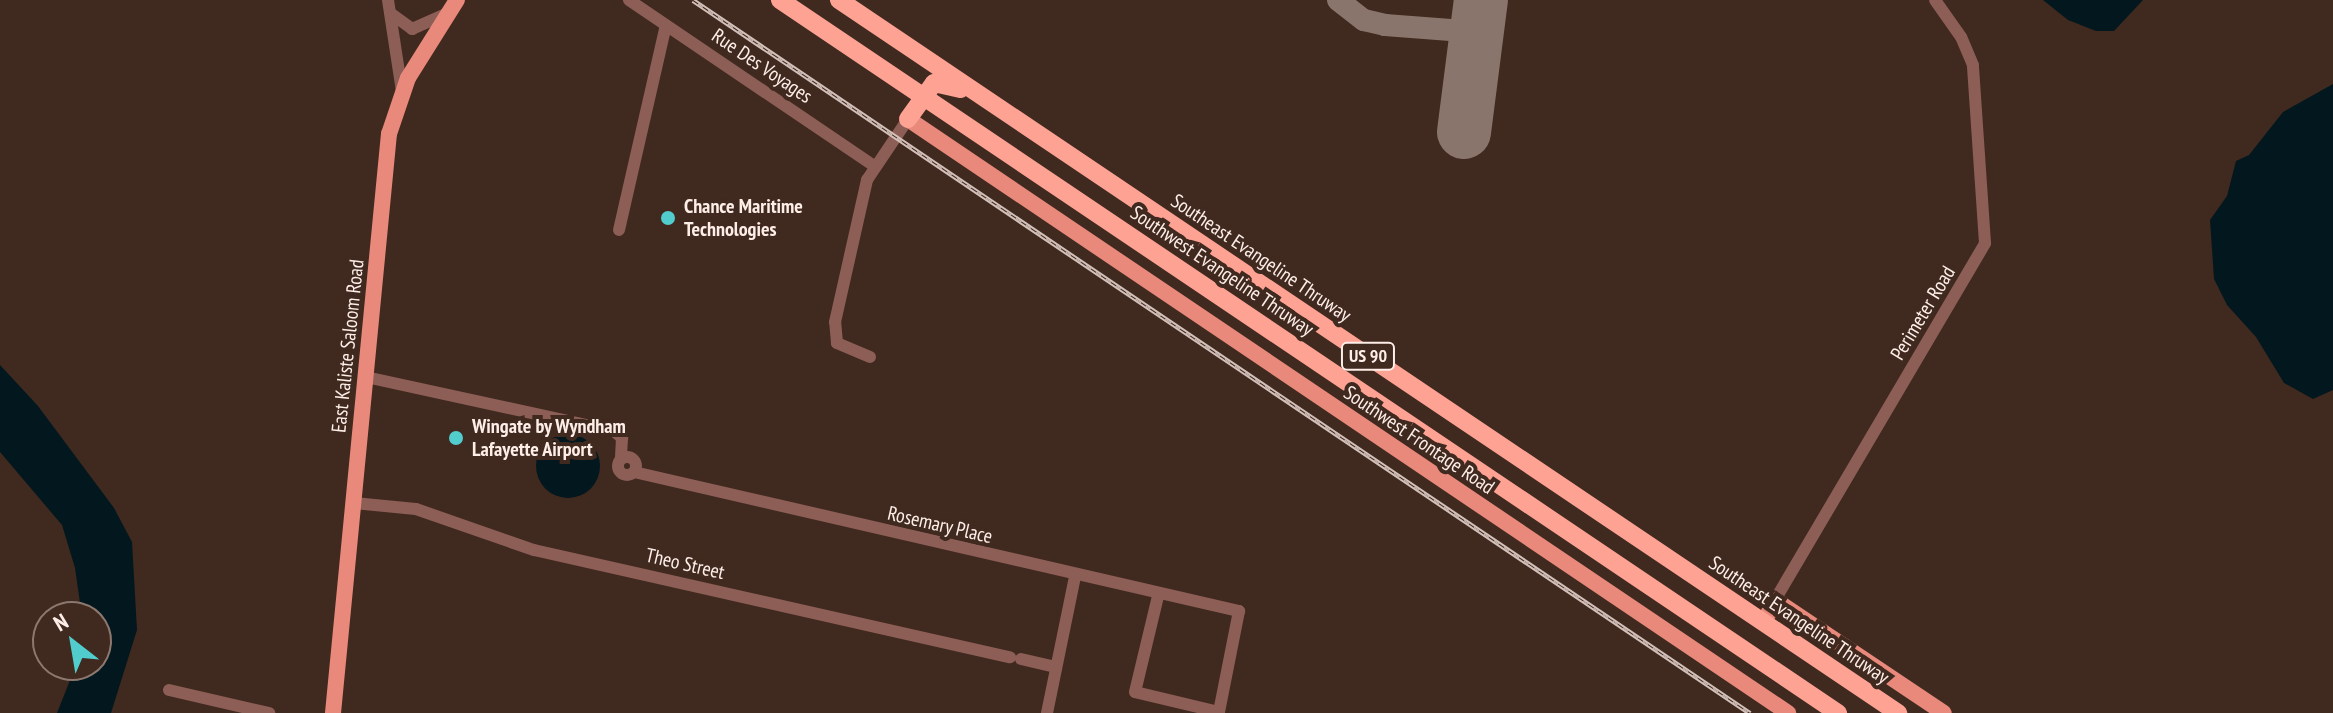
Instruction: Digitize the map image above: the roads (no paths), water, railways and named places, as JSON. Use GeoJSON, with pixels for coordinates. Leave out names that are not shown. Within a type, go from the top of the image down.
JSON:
{"type":"FeatureCollection","features":[{"type":"Feature","properties":{"kind":"highway","name":"Southwest Evangeline Thruway"},"geometry":{"type":"LineString","coordinates":[[780,0],[1838,713]]}},
{"type":"Feature","properties":{"kind":"highway","name":"Southeast Evangeline Thruway"},"geometry":{"type":"LineString","coordinates":[[839,0],[1898,713]]}},
{"type":"Feature","properties":{"kind":"highway"},"geometry":{"type":"LineString","coordinates":[[908,119],[923,96],[939,81],[978,93]]}},
{"type":"Feature","properties":{"kind":"highway"},"geometry":{"type":"LineString","coordinates":[[908,119],[928,112],[952,116]]}},
{"type":"Feature","properties":{"kind":"highway"},"geometry":{"type":"LineString","coordinates":[[1689,613],[1743,639],[1764,622]]}},
{"type":"Feature","properties":{"kind":"main road","name":"East Kaliste Saloom Road"},"geometry":{"type":"LineString","coordinates":[[333,713],[387,150],[402,92],[452,6]]}},
{"type":"Feature","properties":{"kind":"main road","name":"Southwest Frontage Road"},"geometry":{"type":"LineString","coordinates":[[908,119],[1788,713]]}},
{"type":"Feature","properties":{"kind":"main road","name":"Perimeter Road"},"geometry":{"type":"LineString","coordinates":[[1764,622],[1775,600]]}},
{"type":"Feature","properties":{"kind":"main road"},"geometry":{"type":"LineString","coordinates":[[1775,600],[1944,713]]}},
{"type":"Feature","properties":{"kind":"street","name":"Rue Des Voyages"},"geometry":{"type":"LineString","coordinates":[[629,0],[873,165]]}},
{"type":"Feature","properties":{"kind":"street","name":"Perimeter Road"},"geometry":{"type":"LineString","coordinates":[[1775,600],[1985,243],[1973,65],[1961,37],[1935,0]]}},
{"type":"Feature","properties":{"kind":"street"},"geometry":{"type":"LineString","coordinates":[[390,6],[400,25],[412,29],[452,6]]}},
{"type":"Feature","properties":{"kind":"street"},"geometry":{"type":"LineString","coordinates":[[390,6],[402,92]]}},
{"type":"Feature","properties":{"kind":"street"},"geometry":{"type":"LineString","coordinates":[[619,230],[666,25]]}},
{"type":"Feature","properties":{"kind":"street"},"geometry":{"type":"LineString","coordinates":[[870,357],[837,343],[835,322],[873,165],[908,119]]}},
{"type":"Feature","properties":{"kind":"street","name":"Rosemary Place"},"geometry":{"type":"LineString","coordinates":[[366,377],[614,431],[622,438],[621,459],[632,459],[634,472],[1075,577],[1239,611],[1219,712],[1135,692],[1158,596]]}},
{"type":"Feature","properties":{"kind":"street","name":"Theo Street"},"geometry":{"type":"LineString","coordinates":[[354,503],[416,509],[534,550],[1056,667]]}},
{"type":"Feature","properties":{"kind":"street"},"geometry":{"type":"LineString","coordinates":[[1047,713],[1075,577]]}},
{"type":"Feature","properties":{"kind":"street"},"geometry":{"type":"LineString","coordinates":[[169,690],[269,713]]}},
{"type":"Feature","properties":{"kind":"water"},"geometry":{"type":"Polygon","coordinates":[[[2043,0],[2143,0],[2114,31],[2096,31],[2068,20],[2043,0]]]}},
{"type":"Feature","properties":{"kind":"water"},"geometry":{"type":"Polygon","coordinates":[[[2333,84],[2333,390],[2313,399],[2284,383],[2256,337],[2227,305],[2214,279],[2210,220],[2227,196],[2236,161],[2249,155],[2283,112],[2333,84]]]}},
{"type":"Feature","properties":{"kind":"water"},"geometry":{"type":"Polygon","coordinates":[[[0,365],[38,406],[114,508],[132,542],[137,630],[111,713],[57,713],[70,681],[112,681],[112,601],[80,601],[75,568],[62,525],[0,452],[0,365]]]}},
{"type":"Feature","properties":{"kind":"water"},"geometry":{"type":"Polygon","coordinates":[[[562,434],[574,434],[591,443],[598,454],[598,478],[591,489],[574,498],[562,498],[550,493],[541,484],[536,472],[536,460],[541,448],[550,439],[562,434]]]}},
{"type":"Feature","properties":{"kind":"railway"},"geometry":{"type":"LineString","coordinates":[[693,0],[1750,713]]}},
{"type":"Feature","properties":{"kind":"place","name":"Chance Maritime Technologies"},"geometry":{"type":"Point","coordinates":[668,218]}},
{"type":"Feature","properties":{"kind":"place","name":"Wingate by Wyndham Lafayette Airport"},"geometry":{"type":"Point","coordinates":[456,438]}}]}
